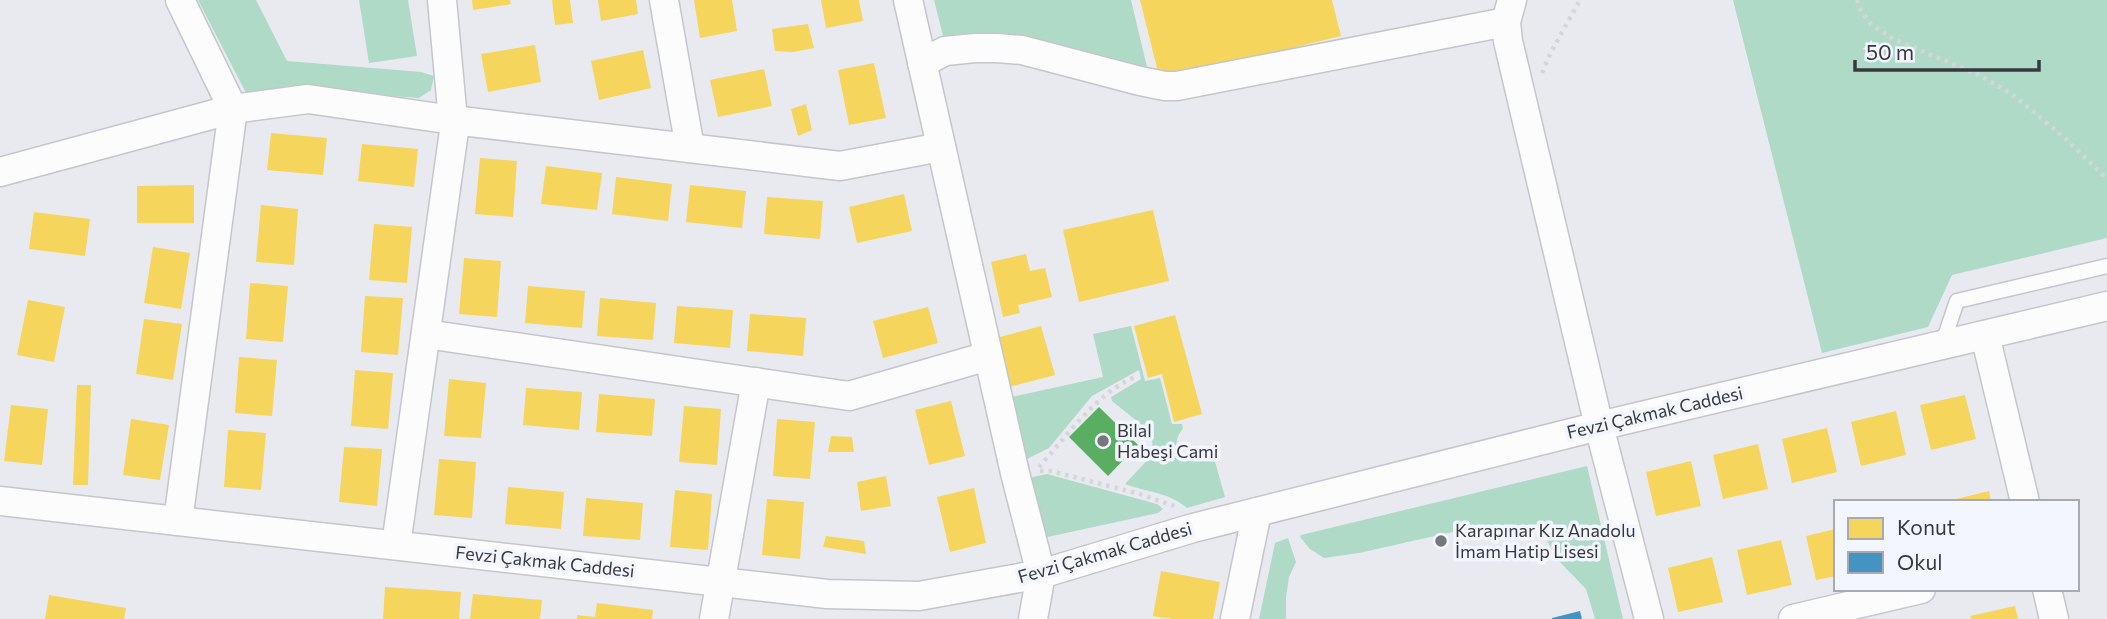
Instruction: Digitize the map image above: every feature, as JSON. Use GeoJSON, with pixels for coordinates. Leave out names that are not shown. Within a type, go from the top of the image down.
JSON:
{"type":"FeatureCollection","features":[{"type":"Feature","properties":{"kind":"street"},"geometry":{"type":"LineString","coordinates":[[178,521],[233,110],[180,0]]}},
{"type":"Feature","properties":{"kind":"street"},"geometry":{"type":"LineString","coordinates":[[396,545],[454,131],[442,0]]}},
{"type":"Feature","properties":{"kind":"street"},"geometry":{"type":"LineString","coordinates":[[664,0],[691,148]]}},
{"type":"Feature","properties":{"kind":"street"},"geometry":{"type":"LineString","coordinates":[[908,0],[1015,473],[1041,574],[1033,619]]}},
{"type":"Feature","properties":{"kind":"street"},"geometry":{"type":"LineString","coordinates":[[922,63],[945,51],[997,47],[1021,50],[1140,81],[1177,86],[1509,11],[1508,41],[1599,426],[1649,619]]}},
{"type":"Feature","properties":{"kind":"street"},"geometry":{"type":"LineString","coordinates":[[0,175],[233,110],[308,99],[453,120],[840,166],[941,147]]}},
{"type":"Feature","properties":{"kind":"street","name":"Fevzi Çakmak Caddesi"},"geometry":{"type":"LineString","coordinates":[[0,501],[827,594],[919,596],[1041,574],[1193,528],[1599,426],[2107,306]]}},
{"type":"Feature","properties":{"kind":"street"},"geometry":{"type":"LineString","coordinates":[[426,334],[849,396],[988,356]]}},
{"type":"Feature","properties":{"kind":"street"},"geometry":{"type":"LineString","coordinates":[[1985,335],[2025,500]]}},
{"type":"Feature","properties":{"kind":"street"},"geometry":{"type":"LineString","coordinates":[[714,619],[756,382]]}},
{"type":"Feature","properties":{"kind":"street"},"geometry":{"type":"LineString","coordinates":[[1235,619],[1257,512]]}},
{"type":"Feature","properties":{"kind":"street"},"geometry":{"type":"LineString","coordinates":[[1793,619],[1912,591]]}},
{"type":"Feature","properties":{"kind":"street"},"geometry":{"type":"LineString","coordinates":[[2047,591],[2054,619]]}},
{"type":"Feature","properties":{"kind":"lane"},"geometry":{"type":"LineString","coordinates":[[1942,345],[1957,301],[2107,266]]}},
{"type":"Feature","properties":{"kind":"path"},"geometry":{"type":"LineString","coordinates":[[1525,113],[1550,54],[1580,0]]}},
{"type":"Feature","properties":{"kind":"path"},"geometry":{"type":"LineString","coordinates":[[1857,0],[1871,24],[1893,39],[1977,74],[2012,94],[2065,138],[2107,179]]}},
{"type":"Feature","properties":{"kind":"path"},"geometry":{"type":"LineString","coordinates":[[1138,376],[1105,395],[1036,470],[1051,471],[1140,494],[1174,506],[1193,528]]}},
{"type":"Feature","properties":{"kind":"green space"},"geometry":{"type":"Polygon","coordinates":[[[198,0],[256,0],[287,61],[421,72],[434,76],[431,90],[419,98],[345,93],[246,93],[198,0]]]}},
{"type":"Feature","properties":{"kind":"green space"},"geometry":{"type":"Polygon","coordinates":[[[359,0],[408,0],[417,56],[369,63],[359,0]]]}},
{"type":"Feature","properties":{"kind":"green space"},"geometry":{"type":"Polygon","coordinates":[[[934,0],[1131,0],[1148,71],[1105,56],[1001,33],[971,37],[943,36],[934,0]]]}},
{"type":"Feature","properties":{"kind":"green space"},"geometry":{"type":"Polygon","coordinates":[[[1733,0],[2107,0],[2107,238],[1952,275],[1928,327],[1822,353],[1733,0]]]}},
{"type":"Feature","properties":{"kind":"green space"},"geometry":{"type":"Polygon","coordinates":[[[1131,326],[1145,381],[1160,378],[1172,424],[1182,424],[1183,429],[1177,442],[1178,457],[1191,457],[1212,451],[1225,497],[1187,508],[1165,495],[1125,484],[1153,454],[1152,438],[1148,430],[1112,401],[1111,397],[1141,379],[1139,370],[1092,396],[1049,448],[1025,460],[1011,397],[1103,377],[1093,334],[1131,326]]]}},
{"type":"Feature","properties":{"kind":"green space"},"geometry":{"type":"Polygon","coordinates":[[[1587,466],[1623,619],[1595,619],[1586,589],[1557,559],[1544,535],[1519,527],[1492,525],[1324,558],[1310,549],[1300,537],[1301,535],[1587,466]]]}},
{"type":"Feature","properties":{"kind":"green space"},"geometry":{"type":"Polygon","coordinates":[[[1047,474],[1157,504],[1163,509],[1158,513],[1043,538],[1028,478],[1047,474]]]}},
{"type":"Feature","properties":{"kind":"green space"},"geometry":{"type":"Polygon","coordinates":[[[1288,538],[1296,562],[1289,577],[1286,619],[1259,619],[1275,543],[1288,538]]]}},
{"type":"Feature","properties":{"kind":"building: Konut"},"geometry":{"type":"Polygon","coordinates":[[[472,0],[510,0],[511,4],[473,10],[472,0]]]}},
{"type":"Feature","properties":{"kind":"building: Konut"},"geometry":{"type":"Polygon","coordinates":[[[552,0],[570,0],[573,23],[555,25],[552,0]]]}},
{"type":"Feature","properties":{"kind":"building: Konut"},"geometry":{"type":"Polygon","coordinates":[[[598,0],[636,0],[638,14],[601,21],[598,0]]]}},
{"type":"Feature","properties":{"kind":"building: Konut"},"geometry":{"type":"Polygon","coordinates":[[[694,0],[732,0],[737,31],[700,38],[694,0]]]}},
{"type":"Feature","properties":{"kind":"building: Konut"},"geometry":{"type":"Polygon","coordinates":[[[821,0],[859,0],[863,21],[826,28],[821,0]]]}},
{"type":"Feature","properties":{"kind":"building: Konut"},"geometry":{"type":"Polygon","coordinates":[[[1140,0],[1332,0],[1341,36],[1160,80],[1140,0]]]}},
{"type":"Feature","properties":{"kind":"building: Konut"},"geometry":{"type":"Polygon","coordinates":[[[808,24],[814,48],[793,52],[775,51],[772,29],[808,24]]]}},
{"type":"Feature","properties":{"kind":"building: Konut"},"geometry":{"type":"Polygon","coordinates":[[[535,45],[541,82],[488,92],[481,54],[535,45]]]}},
{"type":"Feature","properties":{"kind":"building: Konut"},"geometry":{"type":"Polygon","coordinates":[[[643,50],[651,88],[599,100],[591,61],[643,50]]]}},
{"type":"Feature","properties":{"kind":"building: Konut"},"geometry":{"type":"Polygon","coordinates":[[[874,63],[886,118],[849,125],[838,70],[874,63]]]}},
{"type":"Feature","properties":{"kind":"building: Konut"},"geometry":{"type":"Polygon","coordinates":[[[764,69],[772,106],[718,117],[710,80],[764,69]]]}},
{"type":"Feature","properties":{"kind":"building: Konut"},"geometry":{"type":"Polygon","coordinates":[[[806,104],[812,130],[798,136],[791,109],[806,104]]]}},
{"type":"Feature","properties":{"kind":"building: Konut"},"geometry":{"type":"Polygon","coordinates":[[[271,133],[327,138],[323,175],[267,170],[271,133]]]}},
{"type":"Feature","properties":{"kind":"building: Konut"},"geometry":{"type":"Polygon","coordinates":[[[362,144],[418,149],[414,187],[358,181],[362,144]]]}},
{"type":"Feature","properties":{"kind":"building: Konut"},"geometry":{"type":"Polygon","coordinates":[[[480,158],[517,161],[513,217],[475,214],[480,158]]]}},
{"type":"Feature","properties":{"kind":"building: Konut"},"geometry":{"type":"Polygon","coordinates":[[[546,166],[602,173],[597,210],[541,204],[546,166]]]}},
{"type":"Feature","properties":{"kind":"building: Konut"},"geometry":{"type":"Polygon","coordinates":[[[616,177],[672,184],[668,221],[612,214],[616,177]]]}},
{"type":"Feature","properties":{"kind":"building: Konut"},"geometry":{"type":"Polygon","coordinates":[[[194,185],[194,223],[137,223],[137,186],[194,185]]]}},
{"type":"Feature","properties":{"kind":"building: Konut"},"geometry":{"type":"Polygon","coordinates":[[[690,185],[746,191],[742,228],[686,222],[690,185]]]}},
{"type":"Feature","properties":{"kind":"building: Konut"},"geometry":{"type":"Polygon","coordinates":[[[904,194],[912,231],[857,243],[849,207],[904,194]]]}},
{"type":"Feature","properties":{"kind":"building: Konut"},"geometry":{"type":"Polygon","coordinates":[[[767,197],[823,201],[820,239],[764,234],[767,197]]]}},
{"type":"Feature","properties":{"kind":"building: Konut"},"geometry":{"type":"Polygon","coordinates":[[[261,205],[298,209],[294,265],[256,262],[261,205]]]}},
{"type":"Feature","properties":{"kind":"building: Konut"},"geometry":{"type":"Polygon","coordinates":[[[1153,210],[1169,281],[1079,302],[1063,230],[1153,210]]]}},
{"type":"Feature","properties":{"kind":"building: Konut"},"geometry":{"type":"Polygon","coordinates":[[[34,212],[90,219],[85,256],[29,249],[34,212]]]}},
{"type":"Feature","properties":{"kind":"building: Konut"},"geometry":{"type":"Polygon","coordinates":[[[374,224],[412,227],[407,283],[369,280],[374,224]]]}},
{"type":"Feature","properties":{"kind":"building: Konut"},"geometry":{"type":"Polygon","coordinates":[[[153,247],[190,253],[181,309],[144,303],[153,247]]]}},
{"type":"Feature","properties":{"kind":"building: Konut"},"geometry":{"type":"Polygon","coordinates":[[[1026,254],[1030,271],[1045,268],[1052,297],[1018,305],[1020,313],[1003,317],[991,262],[1026,254]]]}},
{"type":"Feature","properties":{"kind":"building: Konut"},"geometry":{"type":"Polygon","coordinates":[[[464,258],[501,261],[497,317],[459,314],[464,258]]]}},
{"type":"Feature","properties":{"kind":"building: Konut"},"geometry":{"type":"Polygon","coordinates":[[[250,283],[288,286],[283,342],[246,339],[250,283]]]}},
{"type":"Feature","properties":{"kind":"building: Konut"},"geometry":{"type":"Polygon","coordinates":[[[528,286],[585,291],[582,328],[525,323],[528,286]]]}},
{"type":"Feature","properties":{"kind":"building: Konut"},"geometry":{"type":"Polygon","coordinates":[[[365,296],[403,298],[398,355],[361,352],[365,296]]]}},
{"type":"Feature","properties":{"kind":"building: Konut"},"geometry":{"type":"Polygon","coordinates":[[[600,298],[656,303],[653,340],[597,336],[600,298]]]}},
{"type":"Feature","properties":{"kind":"building: Konut"},"geometry":{"type":"Polygon","coordinates":[[[28,300],[65,307],[54,362],[17,355],[28,300]]]}},
{"type":"Feature","properties":{"kind":"building: Konut"},"geometry":{"type":"Polygon","coordinates":[[[677,306],[733,310],[730,348],[674,343],[677,306]]]}},
{"type":"Feature","properties":{"kind":"building: Konut"},"geometry":{"type":"Polygon","coordinates":[[[928,307],[938,343],[883,358],[873,321],[928,307]]]}},
{"type":"Feature","properties":{"kind":"building: Konut"},"geometry":{"type":"Polygon","coordinates":[[[750,314],[806,318],[803,356],[747,351],[750,314]]]}},
{"type":"Feature","properties":{"kind":"building: Konut"},"geometry":{"type":"Polygon","coordinates":[[[1175,315],[1202,414],[1174,422],[1162,374],[1148,378],[1134,326],[1175,315]]]}},
{"type":"Feature","properties":{"kind":"building: Konut"},"geometry":{"type":"Polygon","coordinates":[[[144,319],[182,324],[173,380],[136,374],[144,319]]]}},
{"type":"Feature","properties":{"kind":"building: Konut"},"geometry":{"type":"Polygon","coordinates":[[[1041,326],[1055,375],[1009,387],[996,338],[1041,326]]]}},
{"type":"Feature","properties":{"kind":"building: Konut"},"geometry":{"type":"Polygon","coordinates":[[[239,357],[277,360],[272,416],[235,413],[239,357]]]}},
{"type":"Feature","properties":{"kind":"building: Konut"},"geometry":{"type":"Polygon","coordinates":[[[355,370],[393,373],[388,429],[351,426],[355,370]]]}},
{"type":"Feature","properties":{"kind":"building: Konut"},"geometry":{"type":"Polygon","coordinates":[[[449,379],[486,383],[481,438],[444,436],[449,379]]]}},
{"type":"Feature","properties":{"kind":"building: Konut"},"geometry":{"type":"Polygon","coordinates":[[[77,385],[91,385],[88,485],[73,485],[77,385]]]}},
{"type":"Feature","properties":{"kind":"building: Konut"},"geometry":{"type":"Polygon","coordinates":[[[526,388],[582,392],[579,430],[523,425],[526,388]]]}},
{"type":"Feature","properties":{"kind":"building: Konut"},"geometry":{"type":"Polygon","coordinates":[[[599,394],[655,399],[652,436],[596,432],[599,394]]]}},
{"type":"Feature","properties":{"kind":"building: Konut"},"geometry":{"type":"Polygon","coordinates":[[[1965,395],[1976,439],[1931,450],[1920,405],[1965,395]]]}},
{"type":"Feature","properties":{"kind":"building: Konut"},"geometry":{"type":"Polygon","coordinates":[[[951,401],[965,456],[929,465],[915,410],[951,401]]]}},
{"type":"Feature","properties":{"kind":"building: Konut"},"geometry":{"type":"Polygon","coordinates":[[[11,405],[48,409],[42,465],[4,461],[11,405]]]}},
{"type":"Feature","properties":{"kind":"building: Konut"},"geometry":{"type":"Polygon","coordinates":[[[684,406],[721,409],[717,465],[679,462],[684,406]]]}},
{"type":"Feature","properties":{"kind":"building: Konut"},"geometry":{"type":"Polygon","coordinates":[[[1896,411],[1906,455],[1861,466],[1851,422],[1896,411]]]}},
{"type":"Feature","properties":{"kind":"building: Konut"},"geometry":{"type":"Polygon","coordinates":[[[131,419],[169,425],[160,480],[123,475],[131,419]]]}},
{"type":"Feature","properties":{"kind":"building: Konut"},"geometry":{"type":"Polygon","coordinates":[[[777,419],[815,422],[810,479],[773,476],[777,419]]]}},
{"type":"Feature","properties":{"kind":"building: Konut"},"geometry":{"type":"Polygon","coordinates":[[[1827,428],[1837,472],[1792,483],[1782,439],[1827,428]]]}},
{"type":"Feature","properties":{"kind":"building: Konut"},"geometry":{"type":"Polygon","coordinates":[[[228,430],[266,433],[261,490],[224,487],[228,430]]]}},
{"type":"Feature","properties":{"kind":"building: Konut"},"geometry":{"type":"Polygon","coordinates":[[[831,436],[852,437],[854,452],[828,452],[831,436]]]}},
{"type":"Feature","properties":{"kind":"building: Konut"},"geometry":{"type":"Polygon","coordinates":[[[1758,444],[1768,489],[1723,499],[1713,455],[1758,444]]]}},
{"type":"Feature","properties":{"kind":"building: Konut"},"geometry":{"type":"Polygon","coordinates":[[[344,447],[382,449],[377,506],[339,502],[344,447]]]}},
{"type":"Feature","properties":{"kind":"building: Konut"},"geometry":{"type":"Polygon","coordinates":[[[439,459],[476,462],[472,518],[434,515],[439,459]]]}},
{"type":"Feature","properties":{"kind":"building: Konut"},"geometry":{"type":"Polygon","coordinates":[[[1691,461],[1701,506],[1656,516],[1646,472],[1691,461]]]}},
{"type":"Feature","properties":{"kind":"building: Konut"},"geometry":{"type":"Polygon","coordinates":[[[886,476],[891,506],[861,511],[857,482],[886,476]]]}},
{"type":"Feature","properties":{"kind":"building: Konut"},"geometry":{"type":"Polygon","coordinates":[[[508,487],[564,492],[561,529],[505,524],[508,487]]]}},
{"type":"Feature","properties":{"kind":"building: Konut"},"geometry":{"type":"Polygon","coordinates":[[[974,488],[986,543],[950,552],[937,497],[974,488]]]}},
{"type":"Feature","properties":{"kind":"building: Konut"},"geometry":{"type":"Polygon","coordinates":[[[675,490],[712,494],[708,550],[670,547],[675,490]]]}},
{"type":"Feature","properties":{"kind":"building: Konut"},"geometry":{"type":"Polygon","coordinates":[[[1989,491],[1991,500],[1952,500],[1989,491]]]}},
{"type":"Feature","properties":{"kind":"building: Konut"},"geometry":{"type":"Polygon","coordinates":[[[586,498],[643,503],[640,540],[583,536],[586,498]]]}},
{"type":"Feature","properties":{"kind":"building: Konut"},"geometry":{"type":"Polygon","coordinates":[[[767,499],[804,502],[800,559],[762,555],[767,499]]]}},
{"type":"Feature","properties":{"kind":"building: Konut"},"geometry":{"type":"Polygon","coordinates":[[[1834,529],[1834,576],[1816,580],[1806,536],[1834,529]]]}},
{"type":"Feature","properties":{"kind":"building: Konut"},"geometry":{"type":"Polygon","coordinates":[[[826,536],[864,541],[866,554],[823,547],[826,536]]]}},
{"type":"Feature","properties":{"kind":"building: Konut"},"geometry":{"type":"Polygon","coordinates":[[[1781,540],[1792,585],[1747,595],[1737,550],[1781,540]]]}},
{"type":"Feature","properties":{"kind":"building: Konut"},"geometry":{"type":"Polygon","coordinates":[[[1712,557],[1723,602],[1678,612],[1668,568],[1712,557]]]}},
{"type":"Feature","properties":{"kind":"building: Konut"},"geometry":{"type":"Polygon","coordinates":[[[1161,571],[1220,582],[1213,619],[1153,616],[1161,571]]]}},
{"type":"Feature","properties":{"kind":"building: Konut"},"geometry":{"type":"Polygon","coordinates":[[[385,587],[461,592],[459,619],[383,619],[385,587]]]}},
{"type":"Feature","properties":{"kind":"building: Konut"},"geometry":{"type":"Polygon","coordinates":[[[473,594],[542,600],[540,619],[470,619],[473,594]]]}},
{"type":"Feature","properties":{"kind":"building: Konut"},"geometry":{"type":"Polygon","coordinates":[[[49,595],[126,608],[124,619],[45,619],[49,595]]]}},
{"type":"Feature","properties":{"kind":"building: Konut"},"geometry":{"type":"Polygon","coordinates":[[[597,603],[653,610],[652,619],[577,619],[577,615],[595,617],[597,603]]]}},
{"type":"Feature","properties":{"kind":"building: Konut"},"geometry":{"type":"Polygon","coordinates":[[[2015,606],[2018,619],[1971,619],[1970,616],[2015,606]]]}},
{"type":"Feature","properties":{"kind":"building: Okul"},"geometry":{"type":"Polygon","coordinates":[[[1580,611],[1582,619],[1552,619],[1552,618],[1580,611]]]}},
{"type":"Feature","properties":{"kind":"building: Kamu","name":"Bilal Habeşi Cami"},"geometry":{"type":"Polygon","coordinates":[[[1099,407],[1138,445],[1108,476],[1069,437],[1099,407]]]}},
{"type":"Feature","properties":{"kind":"place","name":"Bilal Habeşi Cami"},"geometry":{"type":"Point","coordinates":[1103,441]}},
{"type":"Feature","properties":{"kind":"place","name":"Karapınar Kız Anadolu İmam Hatip Lisesi"},"geometry":{"type":"Point","coordinates":[1441,541]}}]}
